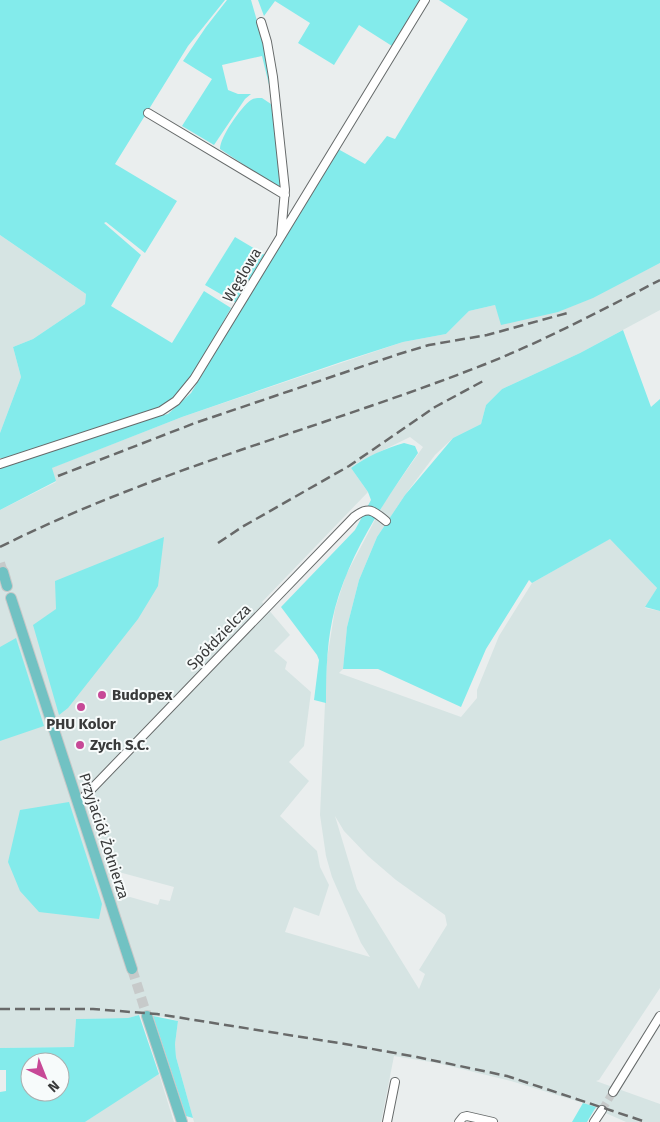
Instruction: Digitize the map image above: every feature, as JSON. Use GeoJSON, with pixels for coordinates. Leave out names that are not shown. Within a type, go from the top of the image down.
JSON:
{"type":"FeatureCollection","features":[{"type":"Feature","properties":{"kind":"main road"},"geometry":{"type":"LineString","coordinates":[[3,572],[8,586]]}},
{"type":"Feature","properties":{"kind":"main road","name":"Przyjaciół Żołnierza"},"geometry":{"type":"LineString","coordinates":[[11,598],[132,969]]}},
{"type":"Feature","properties":{"kind":"main road"},"geometry":{"type":"LineString","coordinates":[[147,1016],[182,1122]]}},
{"type":"Feature","properties":{"kind":"street","name":"Węglowa"},"geometry":{"type":"LineString","coordinates":[[0,464],[154,413],[176,401],[194,379],[426,0]]}},
{"type":"Feature","properties":{"kind":"street"},"geometry":{"type":"LineString","coordinates":[[261,22],[267,42],[273,78],[285,194],[281,237]]}},
{"type":"Feature","properties":{"kind":"street"},"geometry":{"type":"LineString","coordinates":[[148,113],[285,194]]}},
{"type":"Feature","properties":{"kind":"street","name":"Spółdzielcza"},"geometry":{"type":"LineString","coordinates":[[78,802],[354,517],[367,510],[374,512],[386,521]]}},
{"type":"Feature","properties":{"kind":"street"},"geometry":{"type":"LineString","coordinates":[[613,1092],[660,1016]]}},
{"type":"Feature","properties":{"kind":"street"},"geometry":{"type":"LineString","coordinates":[[387,1122],[395,1082]]}},
{"type":"Feature","properties":{"kind":"street"},"geometry":{"type":"LineString","coordinates":[[594,1122],[602,1110]]}},
{"type":"Feature","properties":{"kind":"street"},"geometry":{"type":"LineString","coordinates":[[459,1122],[462,1117],[467,1116],[494,1122]]}},
{"type":"Feature","properties":{"kind":"shaded area"},"geometry":{"type":"Polygon","coordinates":[[[0,0],[225,0],[188,46],[115,164],[177,201],[145,253],[106,222],[104,223],[141,255],[111,306],[172,343],[204,291],[231,308],[193,376],[179,394],[159,408],[5,459],[0,458],[0,433],[21,377],[13,347],[33,339],[85,304],[86,294],[0,235],[0,0]]]}},
{"type":"Feature","properties":{"kind":"shaded area"},"geometry":{"type":"Polygon","coordinates":[[[227,0],[251,0],[266,58],[271,93],[262,56],[222,65],[228,90],[238,94],[251,94],[245,99],[214,145],[182,126],[212,79],[183,61],[227,0]]]}},
{"type":"Feature","properties":{"kind":"shaded area"},"geometry":{"type":"Polygon","coordinates":[[[258,0],[420,0],[392,46],[359,25],[334,65],[298,43],[310,23],[275,1],[264,16],[258,0]]]}},
{"type":"Feature","properties":{"kind":"shaded area"},"geometry":{"type":"Polygon","coordinates":[[[439,0],[660,0],[660,263],[593,298],[558,312],[501,325],[495,305],[469,311],[446,334],[403,342],[182,417],[52,468],[56,481],[0,510],[0,468],[147,419],[168,414],[191,393],[338,149],[365,164],[387,136],[395,139],[468,19],[439,0]]]}},
{"type":"Feature","properties":{"kind":"shaded area"},"geometry":{"type":"Polygon","coordinates":[[[262,98],[271,104],[282,186],[276,186],[220,149],[223,137],[242,109],[252,99],[262,98]]]}},
{"type":"Feature","properties":{"kind":"shaded area"},"geometry":{"type":"Polygon","coordinates":[[[0,235],[86,294],[85,304],[33,339],[13,347],[21,377],[0,433],[0,235]]]}},
{"type":"Feature","properties":{"kind":"shaded area"},"geometry":{"type":"Polygon","coordinates":[[[235,237],[265,255],[236,303],[205,285],[235,237]]]}},
{"type":"Feature","properties":{"kind":"shaded area"},"geometry":{"type":"Polygon","coordinates":[[[660,263],[660,310],[580,353],[502,389],[486,405],[481,424],[453,438],[435,455],[405,495],[377,537],[359,580],[347,627],[343,669],[339,673],[461,717],[477,698],[477,690],[499,636],[532,583],[611,538],[657,588],[645,608],[660,611],[660,988],[599,1080],[596,1081],[660,1104],[660,1122],[626,1122],[583,1103],[511,1081],[437,1063],[394,1056],[381,1122],[194,1122],[176,1057],[175,1044],[178,1021],[166,1017],[139,1015],[128,1018],[76,1019],[74,1047],[0,1048],[0,510],[56,482],[51,468],[182,417],[403,342],[446,334],[469,311],[495,305],[502,324],[632,277],[660,263]],[[410,437],[359,462],[351,468],[368,492],[262,602],[290,635],[274,651],[287,662],[285,669],[311,692],[304,746],[289,762],[309,781],[280,816],[317,851],[320,867],[329,885],[319,916],[294,907],[285,932],[370,957],[361,943],[332,877],[326,856],[320,815],[327,659],[335,609],[346,575],[385,501],[423,447],[410,437]],[[335,816],[357,889],[419,989],[425,974],[419,970],[447,925],[445,915],[396,880],[368,856],[344,831],[335,816]],[[115,871],[124,898],[130,897],[158,905],[160,899],[170,901],[174,887],[115,871]]]}},
{"type":"Feature","properties":{"kind":"shaded area"},"geometry":{"type":"Polygon","coordinates":[[[623,330],[651,407],[660,399],[660,611],[645,607],[657,588],[610,539],[532,583],[529,580],[486,649],[461,707],[378,669],[343,669],[347,627],[359,580],[377,537],[405,495],[453,438],[481,424],[486,405],[502,389],[580,353],[623,330]]]}},
{"type":"Feature","properties":{"kind":"shaded area"},"geometry":{"type":"Polygon","coordinates":[[[404,443],[415,446],[418,453],[381,508],[350,566],[335,608],[330,631],[326,703],[314,700],[319,660],[281,607],[355,530],[371,500],[368,492],[351,468],[376,453],[404,443]]]}},
{"type":"Feature","properties":{"kind":"shaded area"},"geometry":{"type":"Polygon","coordinates":[[[164,537],[158,586],[138,619],[68,708],[59,715],[33,625],[56,609],[55,581],[164,537]]]}},
{"type":"Feature","properties":{"kind":"shaded area"},"geometry":{"type":"Polygon","coordinates":[[[16,638],[44,726],[0,741],[0,647],[16,638]]]}},
{"type":"Feature","properties":{"kind":"shaded area"},"geometry":{"type":"Polygon","coordinates":[[[69,802],[102,904],[99,919],[39,912],[20,891],[8,862],[20,810],[69,802]]]}},
{"type":"Feature","properties":{"kind":"shaded area"},"geometry":{"type":"Polygon","coordinates":[[[139,1015],[159,1074],[85,1122],[0,1122],[0,1092],[6,1091],[6,1070],[0,1070],[0,1048],[74,1047],[76,1019],[128,1018],[139,1015]]]}},
{"type":"Feature","properties":{"kind":"shaded area"},"geometry":{"type":"Polygon","coordinates":[[[153,1016],[178,1021],[175,1044],[176,1057],[193,1118],[186,1116],[153,1016]]]}},
{"type":"Feature","properties":{"kind":"shaded area"},"geometry":{"type":"Polygon","coordinates":[[[159,1074],[174,1122],[85,1122],[143,1083],[159,1074]]]}},
{"type":"Feature","properties":{"kind":"shaded area"},"geometry":{"type":"Polygon","coordinates":[[[583,1103],[596,1107],[587,1122],[572,1122],[583,1103]]]}},
{"type":"Feature","properties":{"kind":"tunnel"},"geometry":{"type":"LineString","coordinates":[[0,563],[3,572]]}},
{"type":"Feature","properties":{"kind":"tunnel"},"geometry":{"type":"LineString","coordinates":[[132,969],[147,1016]]}},
{"type":"Feature","properties":{"kind":"tunnel"},"geometry":{"type":"LineString","coordinates":[[602,1110],[613,1092]]}},
{"type":"Feature","properties":{"kind":"railway"},"geometry":{"type":"LineString","coordinates":[[0,547],[59,519],[118,495],[240,450],[423,388],[506,356],[595,314],[660,280]]}},
{"type":"Feature","properties":{"kind":"railway"},"geometry":{"type":"LineString","coordinates":[[58,476],[195,423],[399,354],[429,345],[487,335],[571,312]]}},
{"type":"Feature","properties":{"kind":"railway"},"geometry":{"type":"LineString","coordinates":[[218,543],[242,527],[349,466],[435,407],[485,380]]}},
{"type":"Feature","properties":{"kind":"railway"},"geometry":{"type":"LineString","coordinates":[[0,1009],[93,1009],[157,1014],[345,1044],[507,1076],[646,1122]]}},
{"type":"Feature","properties":{"kind":"place","name":"Budopex"},"geometry":{"type":"Point","coordinates":[102,695]}},
{"type":"Feature","properties":{"kind":"place","name":"PHU Kolor"},"geometry":{"type":"Point","coordinates":[81,707]}},
{"type":"Feature","properties":{"kind":"place","name":"Zych S.C."},"geometry":{"type":"Point","coordinates":[80,745]}}]}
